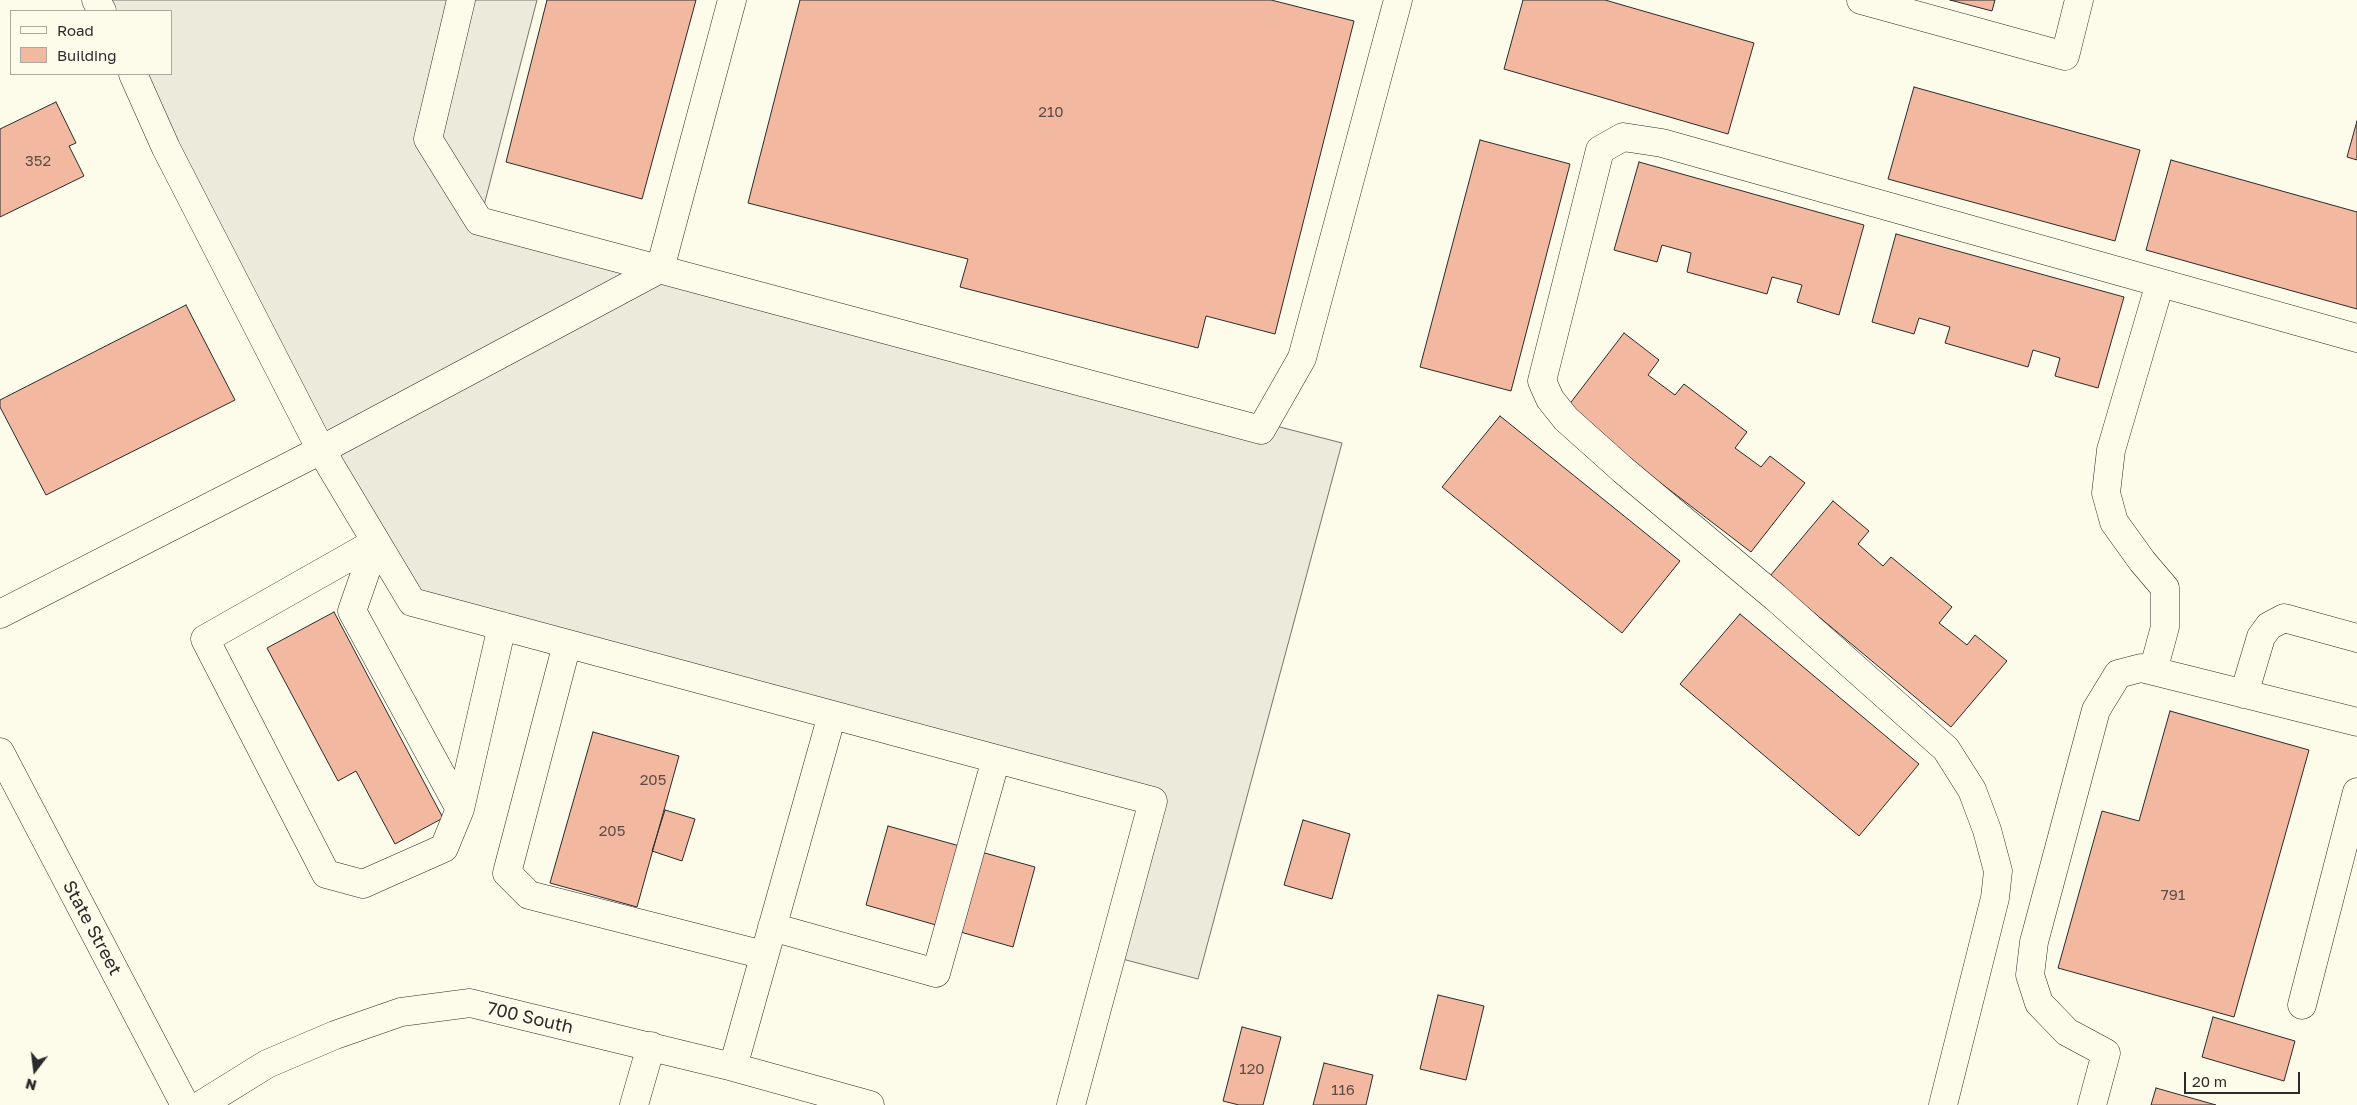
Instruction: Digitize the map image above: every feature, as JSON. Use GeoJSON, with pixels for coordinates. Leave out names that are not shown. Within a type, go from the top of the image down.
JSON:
{"type":"FeatureCollection","features":[{"type":"Feature","properties":{"kind":"street"},"geometry":{"type":"LineString","coordinates":[[460,0],[428,139],[479,221],[1261,430],[1302,358],[1398,0]]}},
{"type":"Feature","properties":{"kind":"street"},"geometry":{"type":"LineString","coordinates":[[0,614],[321,450],[660,269],[732,0]]}},
{"type":"Feature","properties":{"kind":"street"},"geometry":{"type":"LineString","coordinates":[[1861,0],[2064,56],[2079,0]]}},
{"type":"Feature","properties":{"kind":"street"},"geometry":{"type":"LineString","coordinates":[[133,75],[166,148],[321,450],[412,602],[1153,801],[1071,1105]]}},
{"type":"Feature","properties":{"kind":"street"},"geometry":{"type":"LineString","coordinates":[[1943,1105],[1995,898],[1998,871],[1988,830],[1972,790],[1946,749],[1775,597],[1623,470],[1566,419],[1550,399],[1542,381],[1600,150],[1624,137],[1662,143],[2357,338]]}},
{"type":"Feature","properties":{"kind":"street"},"geometry":{"type":"LineString","coordinates":[[2153,671],[2165,627],[2166,588],[2142,561],[2114,522],[2106,493],[2111,450],[2133,381],[2160,283]]}},
{"type":"Feature","properties":{"kind":"street"},"geometry":{"type":"LineString","coordinates":[[376,542],[205,639],[326,874],[363,884],[444,848],[460,809],[502,626]]}},
{"type":"Feature","properties":{"kind":"street"},"geometry":{"type":"LineString","coordinates":[[376,542],[352,611],[460,809]]}},
{"type":"Feature","properties":{"kind":"street"},"geometry":{"type":"LineString","coordinates":[[2244,694],[2261,637],[2269,626],[2284,618],[2357,638]]}},
{"type":"Feature","properties":{"kind":"street"},"geometry":{"type":"LineString","coordinates":[[567,644],[508,873],[529,895],[764,955]]}},
{"type":"Feature","properties":{"kind":"street"},"geometry":{"type":"LineString","coordinates":[[2092,1105],[2106,1054],[2067,1032],[2039,1004],[2030,975],[2034,942],[2096,710],[2118,674],[2141,668],[2357,722]]}},
{"type":"Feature","properties":{"kind":"street"},"geometry":{"type":"LineString","coordinates":[[733,1066],[832,715]]}},
{"type":"Feature","properties":{"kind":"street","name":"State Street"},"geometry":{"type":"LineString","coordinates":[[0,752],[185,1105]]}},
{"type":"Feature","properties":{"kind":"street"},"geometry":{"type":"LineString","coordinates":[[772,927],[936,973],[996,759]]}},
{"type":"Feature","properties":{"kind":"street"},"geometry":{"type":"LineString","coordinates":[[2302,1005],[2357,792]]}},
{"type":"Feature","properties":{"kind":"street","name":"700 South"},"geometry":{"type":"LineString","coordinates":[[202,1105],[267,1064],[335,1035],[401,1012],[470,1004],[733,1066],[870,1105]]}},
{"type":"Feature","properties":{"kind":"street"},"geometry":{"type":"LineString","coordinates":[[634,1105],[651,1046]]}},
{"type":"Feature","properties":{"kind":"shaded area"},"geometry":{"type":"Polygon","coordinates":[[[96,0],[537,0],[480,221],[1342,443],[1198,979],[1111,956],[1153,801],[412,602],[134,75],[172,75],[172,10],[101,10],[96,0]]]}},
{"type":"Feature","properties":{"kind":"building"},"geometry":{"type":"Polygon","coordinates":[[[547,0],[696,0],[642,199],[506,162],[547,0]]]}},
{"type":"Feature","properties":{"kind":"building"},"geometry":{"type":"Polygon","coordinates":[[[800,0],[1271,0],[1354,21],[1275,334],[1206,316],[1198,348],[960,287],[968,259],[748,203],[800,0]]]}},
{"type":"Feature","properties":{"kind":"building"},"geometry":{"type":"Polygon","coordinates":[[[1523,0],[1605,0],[1754,43],[1728,134],[1504,69],[1523,0]]]}},
{"type":"Feature","properties":{"kind":"building"},"geometry":{"type":"Polygon","coordinates":[[[1950,0],[1995,0],[1992,11],[1950,0]]]}},
{"type":"Feature","properties":{"kind":"building"},"geometry":{"type":"Polygon","coordinates":[[[1914,87],[2140,150],[2115,241],[1888,179],[1914,87]]]}},
{"type":"Feature","properties":{"kind":"building"},"geometry":{"type":"Polygon","coordinates":[[[56,102],[76,143],[69,146],[84,176],[0,217],[0,129],[56,102]]]}},
{"type":"Feature","properties":{"kind":"building"},"geometry":{"type":"Polygon","coordinates":[[[2357,121],[2357,160],[2347,157],[2357,121]]]}},
{"type":"Feature","properties":{"kind":"building"},"geometry":{"type":"Polygon","coordinates":[[[1480,140],[1570,164],[1511,391],[1420,367],[1480,140]]]}},
{"type":"Feature","properties":{"kind":"building"},"geometry":{"type":"Polygon","coordinates":[[[2171,160],[2357,212],[2357,309],[2146,250],[2171,160]]]}},
{"type":"Feature","properties":{"kind":"building"},"geometry":{"type":"Polygon","coordinates":[[[1639,162],[1864,225],[1839,315],[1797,302],[1802,285],[1772,277],[1767,294],[1687,272],[1691,253],[1662,245],[1657,262],[1614,250],[1639,162]]]}},
{"type":"Feature","properties":{"kind":"building"},"geometry":{"type":"Polygon","coordinates":[[[1896,234],[2124,297],[2098,388],[2055,376],[2060,358],[2033,350],[2028,367],[1945,343],[1950,327],[1919,318],[1914,334],[1872,322],[1896,234]]]}},
{"type":"Feature","properties":{"kind":"building"},"geometry":{"type":"Polygon","coordinates":[[[186,305],[235,400],[46,495],[0,407],[0,400],[186,305]]]}},
{"type":"Feature","properties":{"kind":"building"},"geometry":{"type":"Polygon","coordinates":[[[1624,333],[1659,360],[1648,375],[1675,395],[1684,384],[1747,432],[1735,448],[1761,467],[1770,456],[1805,483],[1751,552],[1565,410],[1624,333]]]}},
{"type":"Feature","properties":{"kind":"building"},"geometry":{"type":"Polygon","coordinates":[[[1500,416],[1680,561],[1622,633],[1442,487],[1500,416]]]}},
{"type":"Feature","properties":{"kind":"building"},"geometry":{"type":"Polygon","coordinates":[[[1833,501],[1869,531],[1858,544],[1883,566],[1891,557],[1952,607],[1939,623],[1967,645],[1975,635],[2007,661],[1951,727],[1770,576],[1833,501]]]}},
{"type":"Feature","properties":{"kind":"building"},"geometry":{"type":"Polygon","coordinates":[[[334,612],[443,818],[395,844],[356,771],[338,781],[267,648],[334,612]]]}},
{"type":"Feature","properties":{"kind":"building"},"geometry":{"type":"Polygon","coordinates":[[[1740,614],[1919,764],[1859,836],[1680,684],[1740,614]]]}},
{"type":"Feature","properties":{"kind":"building"},"geometry":{"type":"Polygon","coordinates":[[[2170,711],[2309,750],[2234,1017],[2058,968],[2102,811],[2139,821],[2170,711]]]}},
{"type":"Feature","properties":{"kind":"building"},"geometry":{"type":"Polygon","coordinates":[[[593,732],[679,756],[637,907],[550,883],[593,732]]]}},
{"type":"Feature","properties":{"kind":"building"},"geometry":{"type":"Polygon","coordinates":[[[665,810],[695,819],[682,861],[652,851],[665,810]]]}},
{"type":"Feature","properties":{"kind":"building"},"geometry":{"type":"Polygon","coordinates":[[[1303,820],[1350,834],[1332,899],[1284,885],[1303,820]]]}},
{"type":"Feature","properties":{"kind":"building"},"geometry":{"type":"Polygon","coordinates":[[[888,826],[1035,867],[1013,947],[866,905],[888,826]]]}},
{"type":"Feature","properties":{"kind":"building"},"geometry":{"type":"Polygon","coordinates":[[[1438,995],[1484,1006],[1466,1080],[1420,1069],[1438,995]]]}},
{"type":"Feature","properties":{"kind":"building"},"geometry":{"type":"Polygon","coordinates":[[[2213,1017],[2295,1041],[2284,1081],[2202,1057],[2213,1017]]]}},
{"type":"Feature","properties":{"kind":"building"},"geometry":{"type":"Polygon","coordinates":[[[1242,1027],[1281,1037],[1263,1105],[1239,1105],[1223,1101],[1242,1027]]]}},
{"type":"Feature","properties":{"kind":"building"},"geometry":{"type":"Polygon","coordinates":[[[1324,1063],[1373,1075],[1366,1105],[1313,1105],[1324,1063]]]}},
{"type":"Feature","properties":{"kind":"building"},"geometry":{"type":"Polygon","coordinates":[[[2156,1088],[2216,1105],[2151,1105],[2156,1088]]]}}]}
